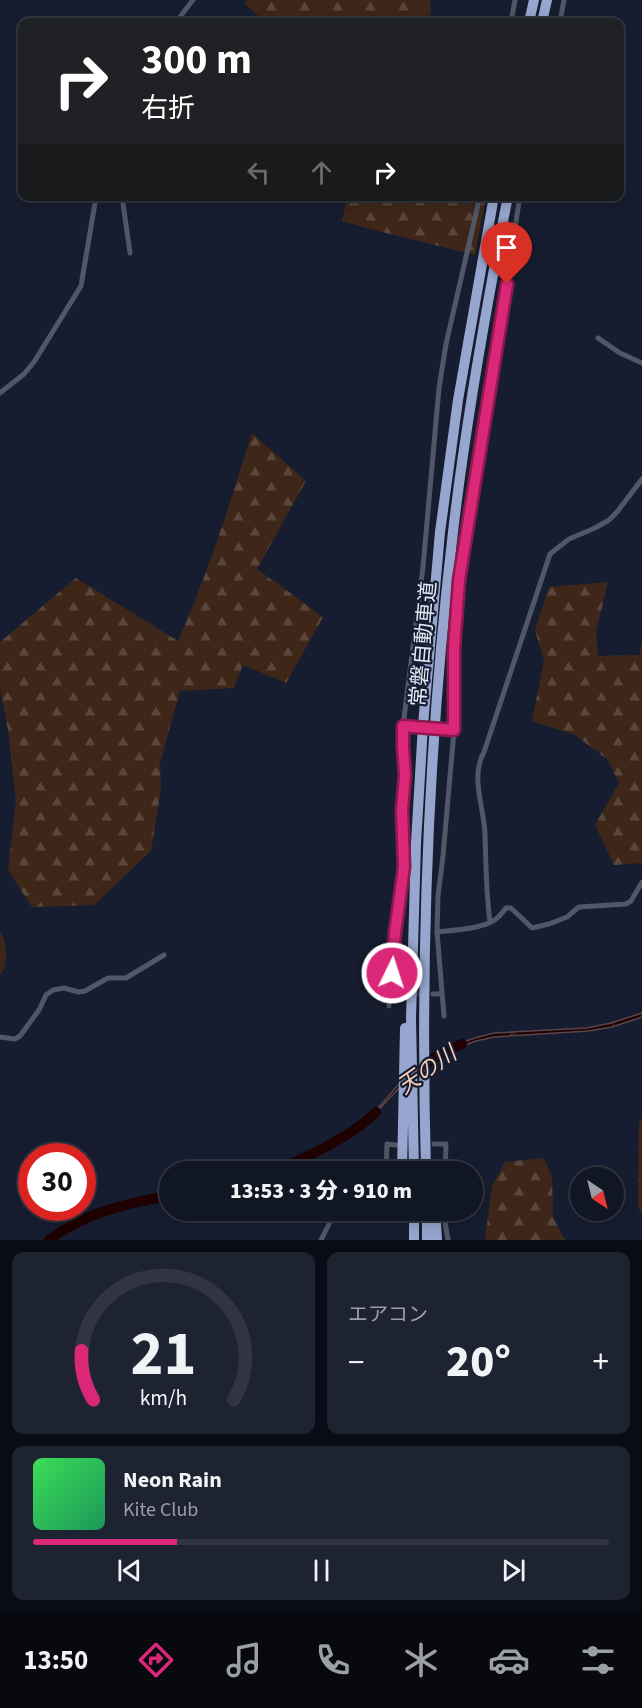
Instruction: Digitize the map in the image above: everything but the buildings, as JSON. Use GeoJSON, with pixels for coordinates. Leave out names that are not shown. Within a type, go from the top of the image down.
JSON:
{"type":"FeatureCollection","features":[{"type":"Feature","properties":{"kind":"highway"},"geometry":{"type":"LineString","coordinates":[[530,18],[534,0]]}},
{"type":"Feature","properties":{"kind":"highway"},"geometry":{"type":"LineString","coordinates":[[543,18],[547,0]]}},
{"type":"Feature","properties":{"kind":"highway","name":"常磐自動車道"},"geometry":{"type":"LineString","coordinates":[[413,1161],[408,1099],[408,1062],[423,725],[440,532],[458,400],[493,201]]}},
{"type":"Feature","properties":{"kind":"highway","name":"常磐自動車道"},"geometry":{"type":"LineString","coordinates":[[429,1161],[424,1051],[428,843],[435,725],[453,531],[471,400],[507,201]]}},
{"type":"Feature","properties":{"kind":"highway"},"geometry":{"type":"LineString","coordinates":[[403,1161],[408,1099]]}},
{"type":"Feature","properties":{"kind":"highway"},"geometry":{"type":"LineString","coordinates":[[414,1221],[414,1240]]}},
{"type":"Feature","properties":{"kind":"highway"},"geometry":{"type":"LineString","coordinates":[[427,1221],[427,1240]]}},
{"type":"Feature","properties":{"kind":"highway"},"geometry":{"type":"LineString","coordinates":[[436,1221],[437,1240]]}},
{"type":"Feature","properties":{"kind":"street"},"geometry":{"type":"LineString","coordinates":[[179,18],[193,0]]}},
{"type":"Feature","properties":{"kind":"street"},"geometry":{"type":"LineString","coordinates":[[512,18],[515,0]]}},
{"type":"Feature","properties":{"kind":"street"},"geometry":{"type":"LineString","coordinates":[[561,18],[564,0]]}},
{"type":"Feature","properties":{"kind":"street"},"geometry":{"type":"LineString","coordinates":[[0,393],[24,374],[34,362],[81,286],[96,201]]}},
{"type":"Feature","properties":{"kind":"street"},"geometry":{"type":"LineString","coordinates":[[123,201],[130,253]]}},
{"type":"Feature","properties":{"kind":"street"},"geometry":{"type":"LineString","coordinates":[[389,1006],[395,933],[404,867],[403,747],[423,567],[439,388],[446,344],[479,201]]}},
{"type":"Feature","properties":{"kind":"street"},"geometry":{"type":"LineString","coordinates":[[444,1016],[437,932],[438,896],[452,730],[459,580],[476,455],[507,284],[519,201]]}},
{"type":"Feature","properties":{"kind":"street"},"geometry":{"type":"LineString","coordinates":[[462,275],[470,275]]}},
{"type":"Feature","properties":{"kind":"street"},"geometry":{"type":"LineString","coordinates":[[499,281],[507,284]]}},
{"type":"Feature","properties":{"kind":"street"},"geometry":{"type":"LineString","coordinates":[[598,338],[620,353],[642,363]]}},
{"type":"Feature","properties":{"kind":"street"},"geometry":{"type":"LineString","coordinates":[[433,454],[443,455]]}},
{"type":"Feature","properties":{"kind":"street"},"geometry":{"type":"LineString","coordinates":[[490,922],[479,761],[484,752],[550,554],[569,539],[609,520],[642,479]]}},
{"type":"Feature","properties":{"kind":"street"},"geometry":{"type":"LineString","coordinates":[[405,727],[452,730]]}},
{"type":"Feature","properties":{"kind":"street"},"geometry":{"type":"LineString","coordinates":[[437,932],[469,928],[490,922],[497,919],[506,908],[511,908],[532,928],[549,924],[567,917],[579,907],[626,904],[631,901],[642,882]]}},
{"type":"Feature","properties":{"kind":"street"},"geometry":{"type":"LineString","coordinates":[[0,1037],[15,1039],[20,1035],[39,1011],[46,995],[53,990],[64,988],[79,992],[85,991],[108,978],[126,978],[164,955]]}},
{"type":"Feature","properties":{"kind":"street"},"geometry":{"type":"LineString","coordinates":[[391,993],[401,994]]}},
{"type":"Feature","properties":{"kind":"street"},"geometry":{"type":"LineString","coordinates":[[433,994],[442,994]]}},
{"type":"Feature","properties":{"kind":"street"},"geometry":{"type":"LineString","coordinates":[[386,1161],[387,1144],[396,1145]]}},
{"type":"Feature","properties":{"kind":"street"},"geometry":{"type":"LineString","coordinates":[[430,1147],[446,1144],[445,1161]]}},
{"type":"Feature","properties":{"kind":"street"},"geometry":{"type":"LineString","coordinates":[[321,1240],[331,1221]]}},
{"type":"Feature","properties":{"kind":"street"},"geometry":{"type":"LineString","coordinates":[[445,1221],[448,1240]]}},
{"type":"Feature","properties":{"kind":"green space"},"geometry":{"type":"Polygon","coordinates":[[[247,0],[430,0],[431,13],[426,18],[261,18],[245,4],[247,0]]]}},
{"type":"Feature","properties":{"kind":"green space"},"geometry":{"type":"Polygon","coordinates":[[[346,201],[485,201],[475,255],[342,221],[346,201]]]}},
{"type":"Feature","properties":{"kind":"green space"},"geometry":{"type":"Polygon","coordinates":[[[252,433],[306,481],[257,569],[323,617],[286,683],[243,665],[234,688],[180,691],[160,763],[161,789],[151,851],[94,905],[32,907],[8,870],[16,801],[8,730],[0,689],[0,642],[76,578],[178,641],[209,564],[252,433]]]}},
{"type":"Feature","properties":{"kind":"green space"},"geometry":{"type":"Polygon","coordinates":[[[608,582],[596,632],[598,656],[639,655],[642,641],[642,863],[614,865],[595,825],[619,783],[607,759],[575,735],[532,721],[544,661],[535,630],[549,587],[608,582]]]}},
{"type":"Feature","properties":{"kind":"green space"},"geometry":{"type":"Polygon","coordinates":[[[0,932],[6,954],[5,965],[0,975],[0,932]]]}},
{"type":"Feature","properties":{"kind":"green space"},"geometry":{"type":"Polygon","coordinates":[[[642,1118],[642,1215],[638,1206],[639,1122],[642,1118]]]}},
{"type":"Feature","properties":{"kind":"green space"},"geometry":{"type":"Polygon","coordinates":[[[544,1158],[552,1177],[553,1217],[565,1240],[485,1240],[492,1186],[505,1162],[544,1158]]]}},
{"type":"Feature","properties":{"kind":"water"},"geometry":{"type":"Polygon","coordinates":[[[642,1013],[642,1017],[612,1027],[588,1031],[494,1037],[450,1050],[449,1047],[494,1033],[587,1028],[642,1013]]]}},
{"type":"Feature","properties":{"kind":"water"},"geometry":{"type":"Polygon","coordinates":[[[438,1053],[439,1056],[399,1088],[368,1121],[366,1119],[398,1085],[438,1053]]]}},
{"type":"Feature","properties":{"kind":"waterway","name":"天の川"},"geometry":{"type":"LineString","coordinates":[[429,1062],[438,1055],[462,1044]]}},
{"type":"Feature","properties":{"kind":"waterway","name":"天の川"},"geometry":{"type":"LineString","coordinates":[[296,1161],[354,1130],[376,1112]]}},
{"type":"Feature","properties":{"kind":"waterway","name":"天の川"},"geometry":{"type":"LineString","coordinates":[[49,1240],[77,1222],[107,1210],[159,1198]]}},
{"type":"Feature","properties":{"kind":"tunnel"},"geometry":{"type":"LineString","coordinates":[[401,994],[433,994]]}},
{"type":"Feature","properties":{"kind":"route"},"geometry":{"type":"LineString","coordinates":[[392,973],[404,867],[403,726],[454,730],[454,649],[459,580],[507,284]]}}]}
